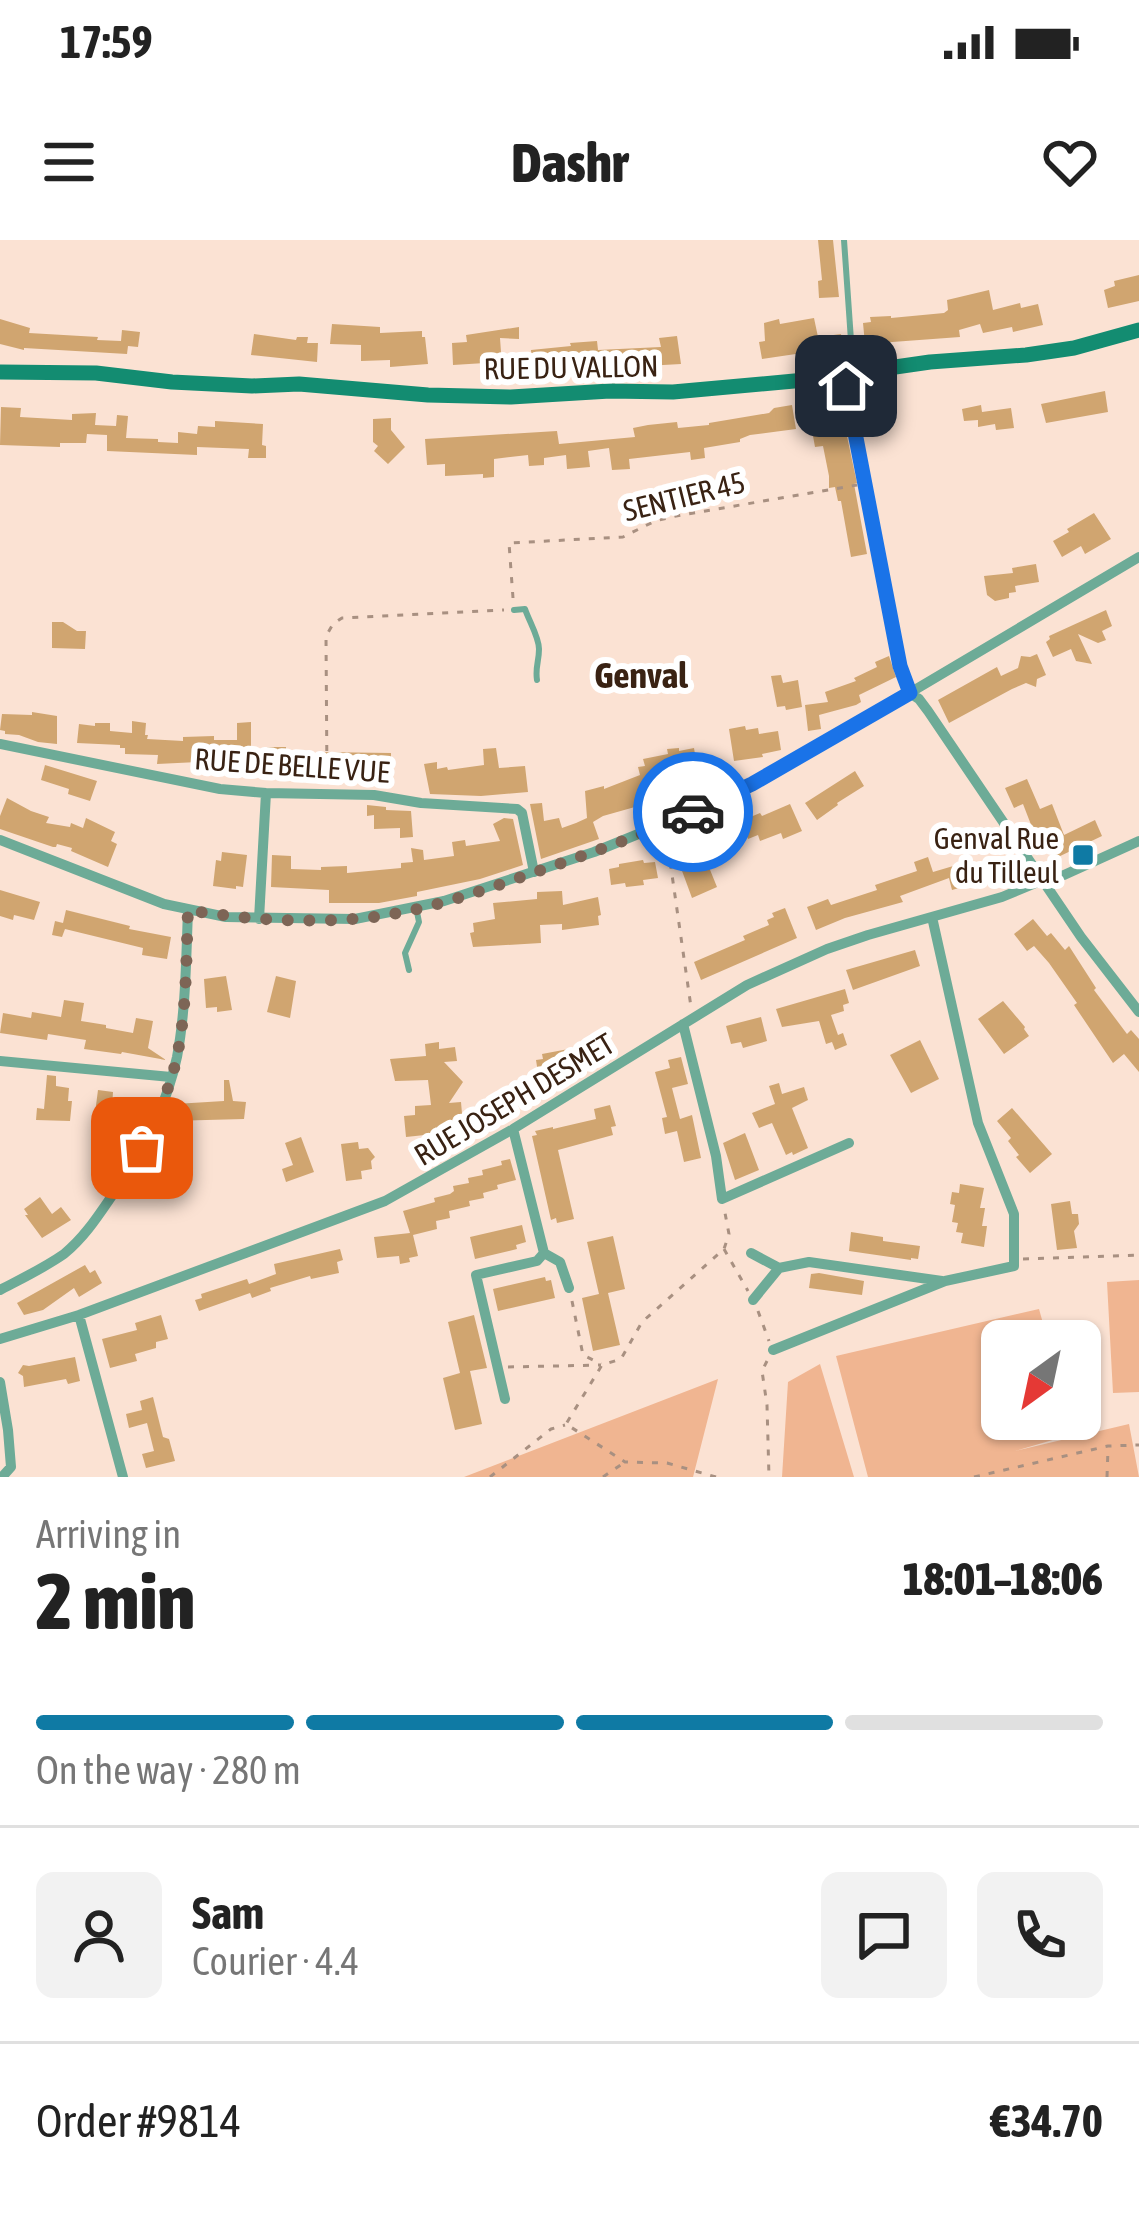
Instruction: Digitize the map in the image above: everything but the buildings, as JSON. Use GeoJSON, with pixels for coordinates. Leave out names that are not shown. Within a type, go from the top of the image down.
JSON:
{"type":"FeatureCollection","features":[{"type":"Feature","properties":{"kind":"street","name":"RUE DU VALLON"},"geometry":{"type":"LineString","coordinates":[[0,372],[96,373],[172,382],[299,384],[428,395],[673,392],[1025,355],[1074,348],[1139,330]]}},
{"type":"Feature","properties":{"kind":"street"},"geometry":{"type":"LineString","coordinates":[[0,840],[136,895],[188,910],[260,919],[355,919],[473,894],[663,826],[752,784],[1139,557]]}},
{"type":"Feature","properties":{"kind":"street"},"geometry":{"type":"LineString","coordinates":[[910,693],[928,711],[1081,937],[1139,1012]]}},
{"type":"Feature","properties":{"kind":"street","name":"RUE DE BELLE VUE"},"geometry":{"type":"LineString","coordinates":[[0,744],[220,789],[374,795],[517,809],[534,872]]}},
{"type":"Feature","properties":{"kind":"street"},"geometry":{"type":"LineString","coordinates":[[260,919],[266,793]]}},
{"type":"Feature","properties":{"kind":"street","name":"RUE JOSEPH DESMET"},"geometry":{"type":"LineString","coordinates":[[0,1339],[80,1315],[386,1202],[513,1130],[747,985],[827,949],[1002,897],[1139,841]]}},
{"type":"Feature","properties":{"kind":"street"},"geometry":{"type":"LineString","coordinates":[[0,1290],[61,1256],[90,1228],[142,1148],[171,1077],[181,1034],[188,910]]}},
{"type":"Feature","properties":{"kind":"street"},"geometry":{"type":"LineString","coordinates":[[772,1350],[945,1281],[1014,1266],[1015,1214],[978,1123],[932,917]]}},
{"type":"Feature","properties":{"kind":"street"},"geometry":{"type":"LineString","coordinates":[[688,1021],[722,1199],[849,1143]]}},
{"type":"Feature","properties":{"kind":"street"},"geometry":{"type":"LineString","coordinates":[[0,1060],[171,1077]]}},
{"type":"Feature","properties":{"kind":"street"},"geometry":{"type":"LineString","coordinates":[[513,1130],[544,1253],[560,1262],[569,1288]]}},
{"type":"Feature","properties":{"kind":"street"},"geometry":{"type":"LineString","coordinates":[[751,1252],[779,1268]]}},
{"type":"Feature","properties":{"kind":"street"},"geometry":{"type":"LineString","coordinates":[[505,1399],[476,1275],[537,1262],[544,1253]]}},
{"type":"Feature","properties":{"kind":"street"},"geometry":{"type":"LineString","coordinates":[[753,1300],[779,1268],[808,1262],[945,1281]]}},
{"type":"Feature","properties":{"kind":"street"},"geometry":{"type":"LineString","coordinates":[[80,1315],[123,1477]]}},
{"type":"Feature","properties":{"kind":"street"},"geometry":{"type":"LineString","coordinates":[[0,1382],[8,1430],[8,1474]]}},
{"type":"Feature","properties":{"kind":"lane"},"geometry":{"type":"LineString","coordinates":[[844,240],[848,373],[900,666],[910,693]]}},
{"type":"Feature","properties":{"kind":"lane"},"geometry":{"type":"LineString","coordinates":[[514,610],[525,609],[537,642],[537,680]]}},
{"type":"Feature","properties":{"kind":"lane"},"geometry":{"type":"LineString","coordinates":[[410,970],[405,953],[419,922],[416,908]]}},
{"type":"Feature","properties":{"kind":"path","name":"SENTIER 45"},"geometry":{"type":"LineString","coordinates":[[514,610],[509,543],[628,536],[676,516],[865,484]]}},
{"type":"Feature","properties":{"kind":"path"},"geometry":{"type":"LineString","coordinates":[[328,795],[326,636],[333,624],[342,618],[514,610]]}},
{"type":"Feature","properties":{"kind":"path"},"geometry":{"type":"LineString","coordinates":[[663,826],[688,1021]]}},
{"type":"Feature","properties":{"kind":"path"},"geometry":{"type":"LineString","coordinates":[[498,1367],[602,1365],[621,1359],[642,1322],[724,1249],[729,1234],[722,1199]]}},
{"type":"Feature","properties":{"kind":"path"},"geometry":{"type":"LineString","coordinates":[[724,1249],[753,1300],[772,1350],[762,1371],[769,1477]]}},
{"type":"Feature","properties":{"kind":"path"},"geometry":{"type":"LineString","coordinates":[[1016,1259],[1139,1255]]}},
{"type":"Feature","properties":{"kind":"path"},"geometry":{"type":"LineString","coordinates":[[569,1288],[584,1355],[602,1365]]}},
{"type":"Feature","properties":{"kind":"path"},"geometry":{"type":"LineString","coordinates":[[490,1477],[551,1429],[566,1424],[602,1365]]}},
{"type":"Feature","properties":{"kind":"path"},"geometry":{"type":"LineString","coordinates":[[566,1424],[625,1462],[667,1463],[716,1477]]}},
{"type":"Feature","properties":{"kind":"path"},"geometry":{"type":"LineString","coordinates":[[974,1477],[1108,1446],[1139,1445]]}},
{"type":"Feature","properties":{"kind":"path"},"geometry":{"type":"LineString","coordinates":[[1107,1477],[1108,1446]]}},
{"type":"Feature","properties":{"kind":"path"},"geometry":{"type":"LineString","coordinates":[[603,1477],[625,1462]]}},
{"type":"Feature","properties":{"kind":"shaded area"},"geometry":{"type":"Polygon","coordinates":[[[1139,1280],[1139,1392],[1113,1393],[1107,1282],[1139,1280]]]}},
{"type":"Feature","properties":{"kind":"shaded area"},"geometry":{"type":"Polygon","coordinates":[[[1039,1309],[1042,1320],[991,1320],[1039,1309]]]}},
{"type":"Feature","properties":{"kind":"shaded area"},"geometry":{"type":"Polygon","coordinates":[[[981,1322],[981,1440],[1053,1440],[1015,1451],[1061,1440],[1101,1440],[1101,1431],[1129,1424],[1139,1477],[868,1477],[836,1356],[981,1322]]]}},
{"type":"Feature","properties":{"kind":"shaded area"},"geometry":{"type":"Polygon","coordinates":[[[820,1364],[854,1477],[782,1477],[788,1382],[820,1364]]]}},
{"type":"Feature","properties":{"kind":"shaded area"},"geometry":{"type":"Polygon","coordinates":[[[718,1379],[693,1477],[464,1477],[718,1379]]]}},
{"type":"Feature","properties":{"kind":"way so far"},"geometry":{"type":"LineString","coordinates":[[142,1148],[176,1061],[188,910],[226,917],[355,919],[404,910],[473,894],[693,812]]}},
{"type":"Feature","properties":{"kind":"place","name":"Genval Rue du Tilleul"},"geometry":{"type":"Point","coordinates":[1083,855]}},
{"type":"Feature","properties":{"kind":"district","name":"Genval"},"geometry":{"type":"Point","coordinates":[641,675]}},
{"type":"Feature","properties":{"kind":"route"},"geometry":{"type":"LineString","coordinates":[[693,812],[752,784],[910,693],[900,666],[846,386]]}}]}
